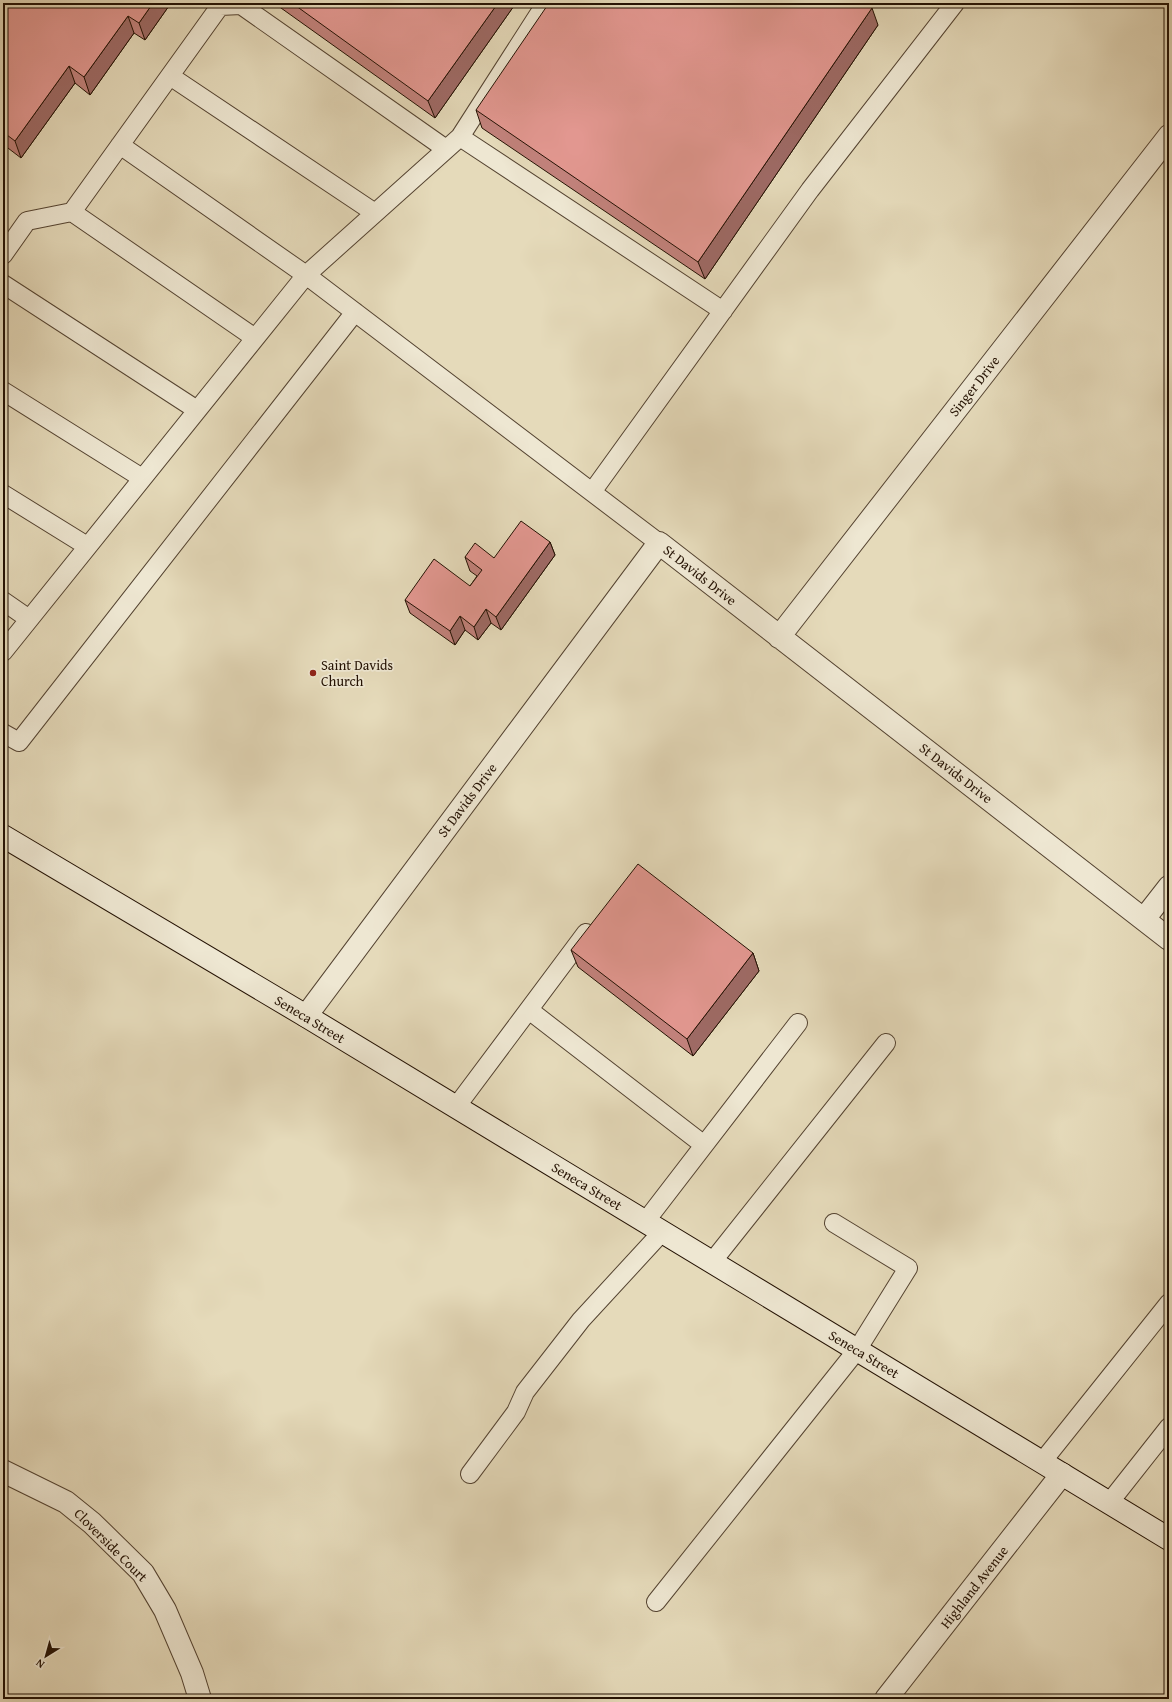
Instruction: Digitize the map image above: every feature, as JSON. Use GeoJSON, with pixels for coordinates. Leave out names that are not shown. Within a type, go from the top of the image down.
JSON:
{"type":"FeatureCollection","features":[{"type":"Feature","properties":{"kind":"street","name":"Singer Drive"},"geometry":{"type":"LineString","coordinates":[[779,636],[1169,136]]}},
{"type":"Feature","properties":{"kind":"street","name":"St Davids Drive"},"geometry":{"type":"LineString","coordinates":[[306,1016],[659,543],[1169,939]]}},
{"type":"Feature","properties":{"kind":"street","name":"Seneca Street"},"geometry":{"type":"LineString","coordinates":[[3,836],[306,1016],[1169,1539]]}},
{"type":"Feature","properties":{"kind":"street"},"geometry":{"type":"LineString","coordinates":[[1144,919],[1169,887]]}},
{"type":"Feature","properties":{"kind":"street","name":"Cloverside Court"},"geometry":{"type":"LineString","coordinates":[[3,1471],[66,1502],[92,1523],[143,1573],[165,1610],[192,1673],[200,1699]]}},
{"type":"Feature","properties":{"kind":"street","name":"Highland Avenue"},"geometry":{"type":"LineString","coordinates":[[886,1699],[1062,1474]]}},
{"type":"Feature","properties":{"kind":"lane"},"geometry":{"type":"LineString","coordinates":[[3,652],[306,275],[460,137],[546,3]]}},
{"type":"Feature","properties":{"kind":"lane"},"geometry":{"type":"LineString","coordinates":[[592,492],[810,190],[956,3]]}},
{"type":"Feature","properties":{"kind":"lane"},"geometry":{"type":"LineString","coordinates":[[3,255],[27,221],[72,212],[220,6],[241,5],[446,149]]}},
{"type":"Feature","properties":{"kind":"lane"},"geometry":{"type":"LineString","coordinates":[[170,76],[375,213]]}},
{"type":"Feature","properties":{"kind":"lane"},"geometry":{"type":"LineString","coordinates":[[460,137],[723,311]]}},
{"type":"Feature","properties":{"kind":"lane"},"geometry":{"type":"LineString","coordinates":[[120,145],[306,275],[659,543]]}},
{"type":"Feature","properties":{"kind":"lane"},"geometry":{"type":"LineString","coordinates":[[72,212],[255,338]]}},
{"type":"Feature","properties":{"kind":"lane"},"geometry":{"type":"LineString","coordinates":[[3,284],[197,410]]}},
{"type":"Feature","properties":{"kind":"lane"},"geometry":{"type":"LineString","coordinates":[[3,733],[19,742],[355,312]]}},
{"type":"Feature","properties":{"kind":"lane"},"geometry":{"type":"LineString","coordinates":[[3,392],[142,478]]}},
{"type":"Feature","properties":{"kind":"lane"},"geometry":{"type":"LineString","coordinates":[[3,494],[87,546]]}},
{"type":"Feature","properties":{"kind":"lane"},"geometry":{"type":"LineString","coordinates":[[3,601],[29,619]]}},
{"type":"Feature","properties":{"kind":"lane"},"geometry":{"type":"LineString","coordinates":[[456,1107],[595,921]]}},
{"type":"Feature","properties":{"kind":"lane"},"geometry":{"type":"LineString","coordinates":[[529,1010],[704,1145]]}},
{"type":"Feature","properties":{"kind":"lane"},"geometry":{"type":"LineString","coordinates":[[470,1474],[516,1412],[525,1392],[654,1227],[704,1145],[798,1023]]}},
{"type":"Feature","properties":{"kind":"lane"},"geometry":{"type":"LineString","coordinates":[[712,1262],[886,1043]]}},
{"type":"Feature","properties":{"kind":"lane"},"geometry":{"type":"LineString","coordinates":[[656,1602],[857,1350],[908,1268],[834,1223]]}},
{"type":"Feature","properties":{"kind":"lane"},"geometry":{"type":"LineString","coordinates":[[1042,1462],[1169,1304]]}},
{"type":"Feature","properties":{"kind":"lane"},"geometry":{"type":"LineString","coordinates":[[1109,1503],[1169,1426]]}},
{"type":"Feature","properties":{"kind":"building"},"geometry":{"type":"Polygon","coordinates":[[[3,3],[153,3],[139,23],[128,16],[84,77],[69,66],[15,141],[3,132],[3,3]]]}},
{"type":"Feature","properties":{"kind":"building"},"geometry":{"type":"Polygon","coordinates":[[[292,3],[498,3],[428,101],[292,3]]]}},
{"type":"Feature","properties":{"kind":"building"},"geometry":{"type":"Polygon","coordinates":[[[549,3],[865,3],[872,8],[698,262],[476,110],[549,3]]]}},
{"type":"Feature","properties":{"kind":"building"},"geometry":{"type":"Polygon","coordinates":[[[521,521],[550,542],[496,617],[486,609],[474,627],[460,616],[450,631],[405,600],[434,559],[470,586],[482,570],[465,557],[475,543],[494,558],[521,521]]]}},
{"type":"Feature","properties":{"kind":"building"},"geometry":{"type":"Polygon","coordinates":[[[638,864],[753,953],[687,1039],[571,950],[638,864]]]}},
{"type":"Feature","properties":{"kind":"place","name":"Saint Davids Church"},"geometry":{"type":"Point","coordinates":[313,673]}}]}
